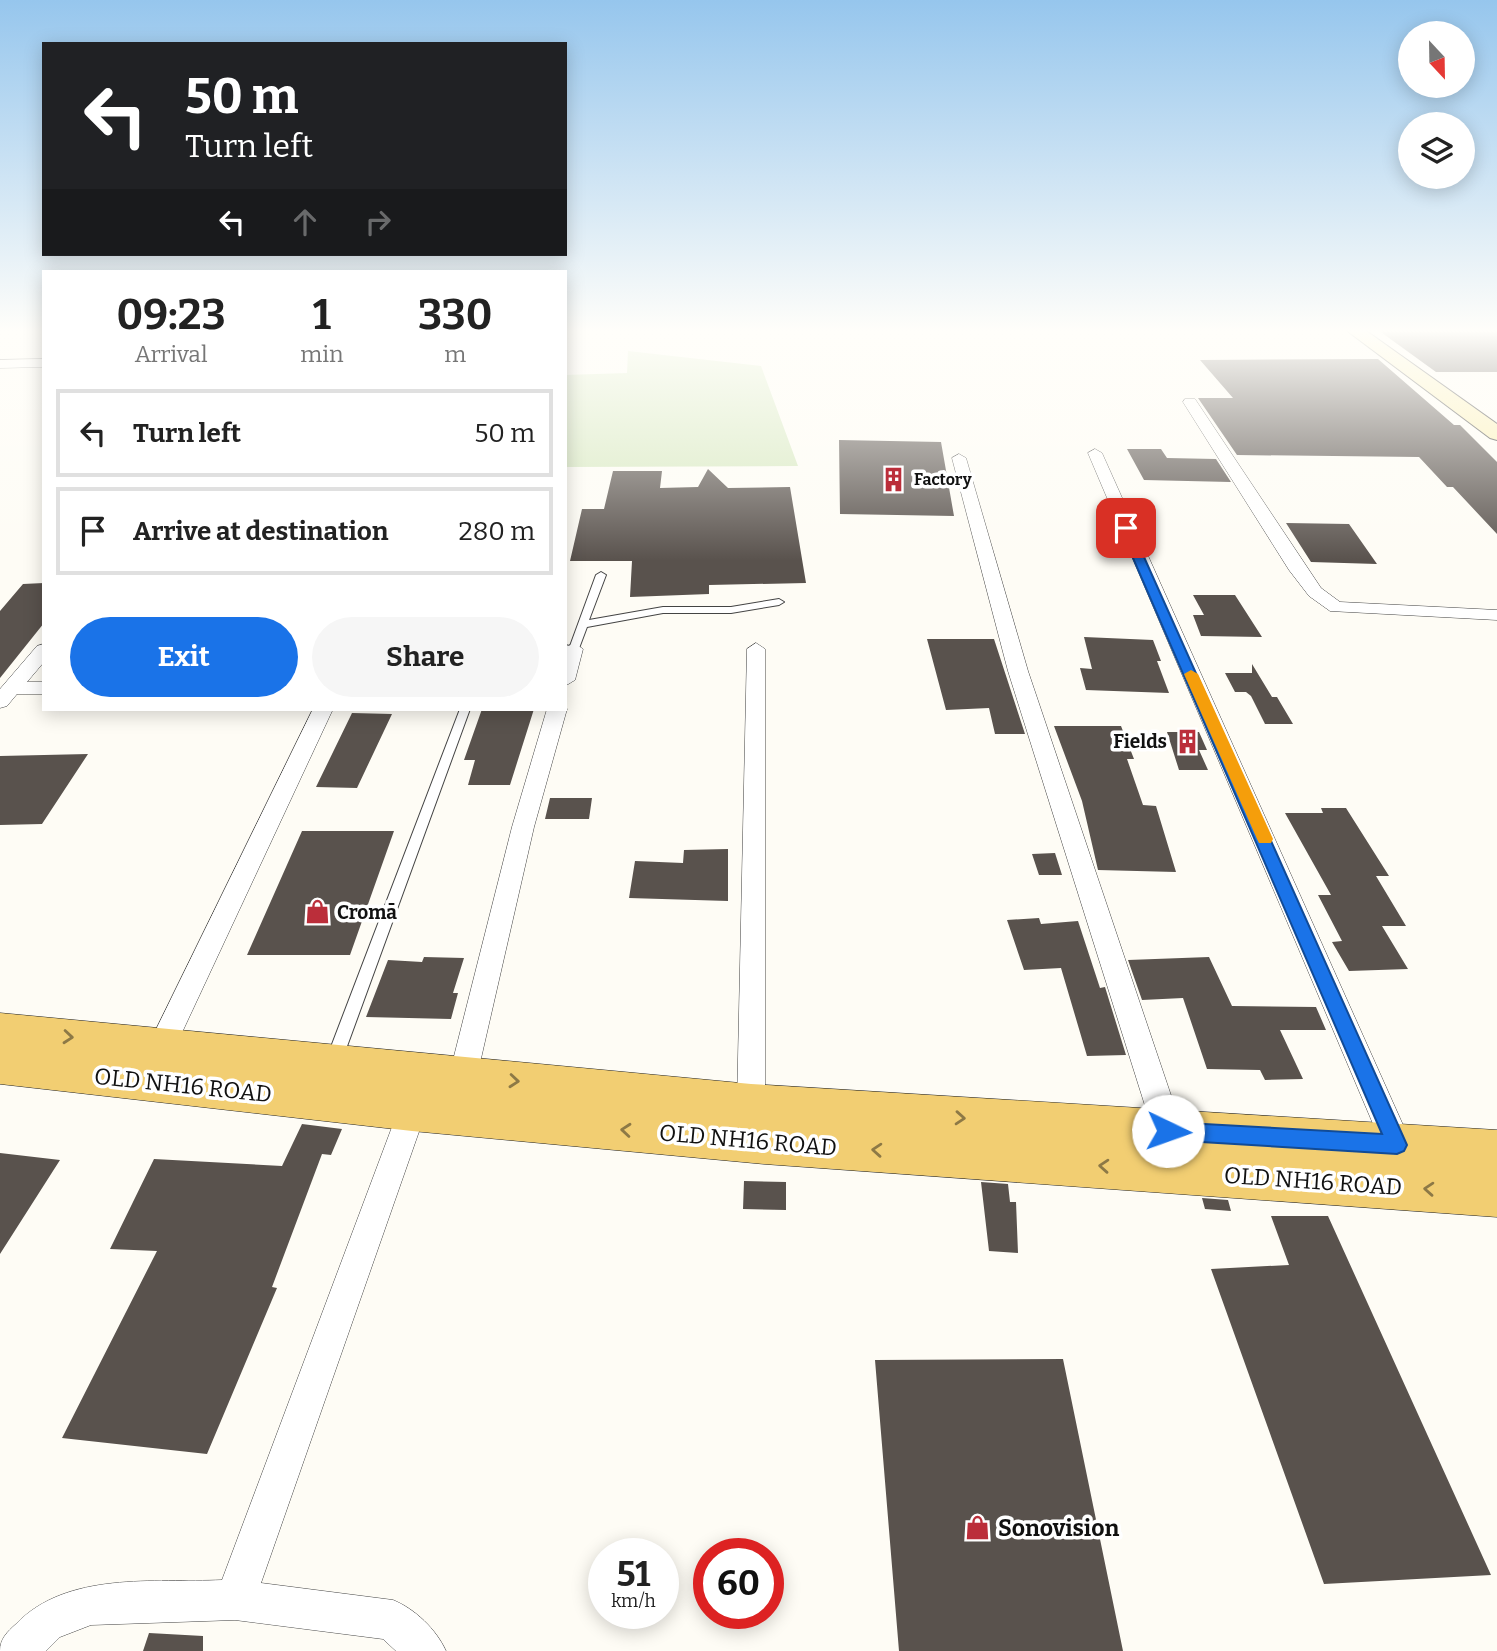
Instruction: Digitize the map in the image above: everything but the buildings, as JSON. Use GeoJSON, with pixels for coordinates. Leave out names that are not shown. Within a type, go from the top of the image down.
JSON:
{"type":"FeatureCollection","features":[{"type":"Feature","properties":{"kind":"main road"},"geometry":{"type":"LineString","coordinates":[[1468,407],[1497,434]]}},
{"type":"Feature","properties":{"kind":"main road"},"geometry":{"type":"LineString","coordinates":[[1472,407],[1497,419]]}},
{"type":"Feature","properties":{"kind":"main road","name":"OLD NH16 ROAD"},"geometry":{"type":"LineString","coordinates":[[0,1031],[333,1063],[434,1086],[764,1142],[1497,1194]]}},
{"type":"Feature","properties":{"kind":"main road","name":"OLD NH16 ROAD"},"geometry":{"type":"LineString","coordinates":[[0,1065],[434,1086],[1497,1152]]}},
{"type":"Feature","properties":{"kind":"street"},"geometry":{"type":"LineString","coordinates":[[1193,407],[1297,570],[1315,592],[1336,607],[1497,615]]}},
{"type":"Feature","properties":{"kind":"street"},"geometry":{"type":"LineString","coordinates":[[1095,453],[1397,1145]]}},
{"type":"Feature","properties":{"kind":"street"},"geometry":{"type":"LineString","coordinates":[[959,458],[1018,671],[1168,1131]]}},
{"type":"Feature","properties":{"kind":"street"},"geometry":{"type":"LineString","coordinates":[[567,668],[570,649]]}},
{"type":"Feature","properties":{"kind":"street"},"geometry":{"type":"LineString","coordinates":[[751,1105],[756,649]]}},
{"type":"Feature","properties":{"kind":"street"},"geometry":{"type":"LineString","coordinates":[[6,695],[42,652]]}},
{"type":"Feature","properties":{"kind":"street"},"geometry":{"type":"LineString","coordinates":[[6,695],[42,688]]}},
{"type":"Feature","properties":{"kind":"street"},"geometry":{"type":"LineString","coordinates":[[162,1046],[322,711]]}},
{"type":"Feature","properties":{"kind":"street"},"geometry":{"type":"LineString","coordinates":[[235,1600],[434,1086],[523,827],[556,711]]}},
{"type":"Feature","properties":{"kind":"street"},"geometry":{"type":"LineString","coordinates":[[18,1651],[46,1622],[91,1605],[235,1600],[393,1620],[425,1651]]}},
{"type":"Feature","properties":{"kind":"lane"},"geometry":{"type":"LineString","coordinates":[[570,649],[586,624],[601,575]]}},
{"type":"Feature","properties":{"kind":"lane"},"geometry":{"type":"LineString","coordinates":[[586,624],[663,610],[731,610],[779,602]]}},
{"type":"Feature","properties":{"kind":"lane"},"geometry":{"type":"LineString","coordinates":[[333,1063],[464,711]]}},
{"type":"Feature","properties":{"kind":"green space"},"geometry":{"type":"Polygon","coordinates":[[[567,407],[776,407],[798,466],[567,467],[567,407]]]}},
{"type":"Feature","properties":{"kind":"slow traffic"},"geometry":{"type":"LineString","coordinates":[[1191,674],[1265,839]]}},
{"type":"Feature","properties":{"kind":"place","name":"Factory"},"geometry":{"type":"Point","coordinates":[894,479]}},
{"type":"Feature","properties":{"kind":"place","name":"Fields"},"geometry":{"type":"Point","coordinates":[1187,741]}},
{"type":"Feature","properties":{"kind":"place","name":"Cromā"},"geometry":{"type":"Point","coordinates":[317,912]}},
{"type":"Feature","properties":{"kind":"place","name":"Sonovision"},"geometry":{"type":"Point","coordinates":[978,1528]}},
{"type":"Feature","properties":{"kind":"route"},"geometry":{"type":"LineString","coordinates":[[1126,528],[1397,1145],[1168,1131]]}}]}
